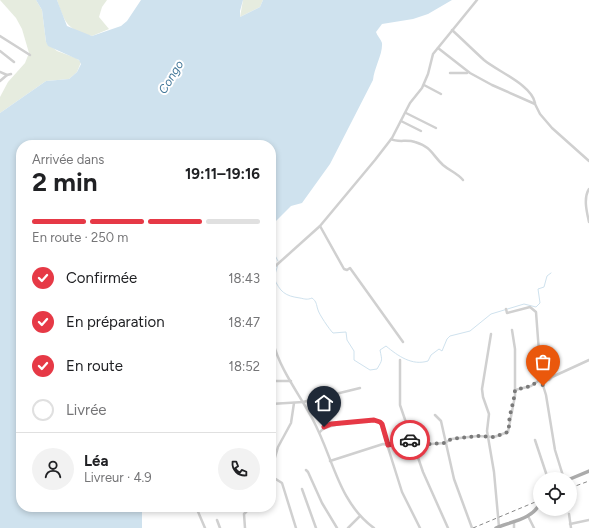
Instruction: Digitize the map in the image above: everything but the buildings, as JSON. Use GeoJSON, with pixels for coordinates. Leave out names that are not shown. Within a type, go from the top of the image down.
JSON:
{"type":"FeatureCollection","features":[{"type":"Feature","properties":{"kind":"main road"},"geometry":{"type":"LineString","coordinates":[[577,476],[589,470]]}},
{"type":"Feature","properties":{"kind":"main road"},"geometry":{"type":"LineString","coordinates":[[498,527],[528,516],[533,512]]}},
{"type":"Feature","properties":{"kind":"street"},"geometry":{"type":"LineString","coordinates":[[276,264],[320,226],[391,139],[424,85],[428,74],[430,60],[477,0]]}},
{"type":"Feature","properties":{"kind":"street"},"geometry":{"type":"LineString","coordinates":[[452,30],[485,61],[518,82],[534,99],[540,114],[552,128],[589,161]]}},
{"type":"Feature","properties":{"kind":"street"},"geometry":{"type":"LineString","coordinates":[[0,36],[30,55]]}},
{"type":"Feature","properties":{"kind":"street"},"geometry":{"type":"LineString","coordinates":[[438,48],[470,73],[492,85],[535,104]]}},
{"type":"Feature","properties":{"kind":"street"},"geometry":{"type":"LineString","coordinates":[[0,51],[14,62]]}},
{"type":"Feature","properties":{"kind":"street"},"geometry":{"type":"LineString","coordinates":[[0,72],[7,75]]}},
{"type":"Feature","properties":{"kind":"street"},"geometry":{"type":"LineString","coordinates":[[450,73],[470,73]]}},
{"type":"Feature","properties":{"kind":"street"},"geometry":{"type":"LineString","coordinates":[[0,81],[7,75],[11,74]]}},
{"type":"Feature","properties":{"kind":"street"},"geometry":{"type":"LineString","coordinates":[[424,85],[441,94]]}},
{"type":"Feature","properties":{"kind":"street"},"geometry":{"type":"LineString","coordinates":[[406,113],[436,128]]}},
{"type":"Feature","properties":{"kind":"street"},"geometry":{"type":"LineString","coordinates":[[402,121],[421,131]]}},
{"type":"Feature","properties":{"kind":"street"},"geometry":{"type":"LineString","coordinates":[[391,139],[396,142],[412,140],[427,146],[442,164],[456,173],[463,180]]}},
{"type":"Feature","properties":{"kind":"street"},"geometry":{"type":"LineString","coordinates":[[589,189],[587,192],[586,204],[589,222]]}},
{"type":"Feature","properties":{"kind":"street"},"geometry":{"type":"LineString","coordinates":[[320,226],[344,269],[347,270],[350,268],[403,342]]}},
{"type":"Feature","properties":{"kind":"street"},"geometry":{"type":"LineString","coordinates":[[506,309],[507,313],[530,307],[535,310],[541,379],[546,395],[555,450],[562,472]]}},
{"type":"Feature","properties":{"kind":"street"},"geometry":{"type":"LineString","coordinates":[[412,440],[417,445],[445,443],[451,439],[488,436],[494,437],[509,430],[509,420],[514,404],[515,390],[515,349],[512,330]]}},
{"type":"Feature","properties":{"kind":"street"},"geometry":{"type":"LineString","coordinates":[[492,334],[482,389],[489,414],[487,426],[494,472],[498,527]]}},
{"type":"Feature","properties":{"kind":"street"},"geometry":{"type":"LineString","coordinates":[[276,350],[282,365],[320,432],[330,461],[346,498],[360,516],[374,528]]}},
{"type":"Feature","properties":{"kind":"street"},"geometry":{"type":"LineString","coordinates":[[400,360],[400,405],[423,472],[448,528]]}},
{"type":"Feature","properties":{"kind":"street"},"geometry":{"type":"LineString","coordinates":[[515,390],[531,386],[541,379],[549,380],[552,377],[589,360]]}},
{"type":"Feature","properties":{"kind":"street"},"geometry":{"type":"LineString","coordinates":[[276,381],[292,381]]}},
{"type":"Feature","properties":{"kind":"street"},"geometry":{"type":"LineString","coordinates":[[276,404],[303,402],[360,388]]}},
{"type":"Feature","properties":{"kind":"street"},"geometry":{"type":"LineString","coordinates":[[276,452],[292,424],[294,403]]}},
{"type":"Feature","properties":{"kind":"street"},"geometry":{"type":"LineString","coordinates":[[435,415],[441,421],[454,480],[472,528]]}},
{"type":"Feature","properties":{"kind":"street"},"geometry":{"type":"LineString","coordinates":[[320,432],[321,429],[331,424],[374,420],[380,422],[382,424],[402,492],[420,528]]}},
{"type":"Feature","properties":{"kind":"street"},"geometry":{"type":"LineString","coordinates":[[330,461],[354,451],[383,444],[388,445],[412,440]]}},
{"type":"Feature","properties":{"kind":"street"},"geometry":{"type":"LineString","coordinates":[[535,440],[546,472]]}},
{"type":"Feature","properties":{"kind":"street"},"geometry":{"type":"LineString","coordinates":[[306,470],[322,503],[337,528]]}},
{"type":"Feature","properties":{"kind":"street"},"geometry":{"type":"LineString","coordinates":[[276,479],[282,483],[296,528]]}},
{"type":"Feature","properties":{"kind":"street"},"geometry":{"type":"LineString","coordinates":[[302,489],[316,528]]}},
{"type":"Feature","properties":{"kind":"street"},"geometry":{"type":"LineString","coordinates":[[198,512],[205,528]]}},
{"type":"Feature","properties":{"kind":"street"},"geometry":{"type":"LineString","coordinates":[[245,528],[244,514],[246,512]]}},
{"type":"Feature","properties":{"kind":"street"},"geometry":{"type":"LineString","coordinates":[[348,528],[360,516]]}},
{"type":"Feature","properties":{"kind":"street"},"geometry":{"type":"LineString","coordinates":[[528,516],[534,528]]}},
{"type":"Feature","properties":{"kind":"street"},"geometry":{"type":"LineString","coordinates":[[569,516],[571,528]]}},
{"type":"Feature","properties":{"kind":"street"},"geometry":{"type":"LineString","coordinates":[[217,520],[220,528]]}},
{"type":"Feature","properties":{"kind":"street"},"geometry":{"type":"LineString","coordinates":[[570,524],[589,520]]}},
{"type":"Feature","properties":{"kind":"street"},"geometry":{"type":"LineString","coordinates":[[514,521],[514,528]]}},
{"type":"Feature","properties":{"kind":"shaded area"},"geometry":{"type":"Polygon","coordinates":[[[0,0],[36,0],[42,10],[46,42],[57,51],[76,58],[81,62],[77,72],[69,79],[46,81],[0,113],[0,97],[8,82],[25,63],[29,53],[22,29],[16,18],[0,0]]]}},
{"type":"Feature","properties":{"kind":"shaded area"},"geometry":{"type":"Polygon","coordinates":[[[57,0],[107,0],[102,7],[99,17],[109,29],[92,36],[77,31],[65,20],[57,0]]]}},
{"type":"Feature","properties":{"kind":"shaded area"},"geometry":{"type":"Polygon","coordinates":[[[243,0],[263,0],[260,7],[240,17],[243,0]]]}},
{"type":"Feature","properties":{"kind":"water","name":"Congo"},"geometry":{"type":"Polygon","coordinates":[[[36,0],[57,0],[67,26],[92,36],[121,26],[127,21],[141,0],[243,0],[240,17],[260,7],[263,0],[452,0],[428,14],[413,19],[382,24],[376,32],[382,43],[382,47],[373,80],[330,164],[302,203],[291,206],[276,221],[276,140],[16,140],[16,512],[142,512],[142,528],[0,528],[0,113],[46,81],[69,79],[77,72],[81,64],[79,60],[48,46],[46,42],[42,10],[36,0]]]}},
{"type":"Feature","properties":{"kind":"waterway"},"geometry":{"type":"LineString","coordinates":[[276,257],[278,261]]}},
{"type":"Feature","properties":{"kind":"waterway"},"geometry":{"type":"LineString","coordinates":[[276,271],[278,264]]}},
{"type":"Feature","properties":{"kind":"waterway"},"geometry":{"type":"LineString","coordinates":[[276,282],[281,290],[290,296],[314,299],[320,315],[333,333],[346,332],[347,340],[354,351],[354,360],[370,370],[377,369],[382,360],[380,350],[386,346],[395,353],[411,361],[428,361],[431,355],[439,349],[442,351],[447,339],[450,336],[470,331],[491,314],[524,304],[536,307],[540,303],[538,289],[544,287],[547,276],[551,273]]}},
{"type":"Feature","properties":{"kind":"railway"},"geometry":{"type":"LineString","coordinates":[[577,485],[589,481]]}},
{"type":"Feature","properties":{"kind":"railway"},"geometry":{"type":"LineString","coordinates":[[473,528],[533,503]]}},
{"type":"Feature","properties":{"kind":"way so far"},"geometry":{"type":"LineString","coordinates":[[410,440],[417,445],[445,443],[449,442],[451,439],[478,436],[494,437],[508,432],[509,420],[514,404],[515,390],[531,386],[541,379],[543,386]]}},
{"type":"Feature","properties":{"kind":"route"},"geometry":{"type":"LineString","coordinates":[[324,427],[331,424],[374,420],[382,424],[388,445],[410,440]]}}]}
